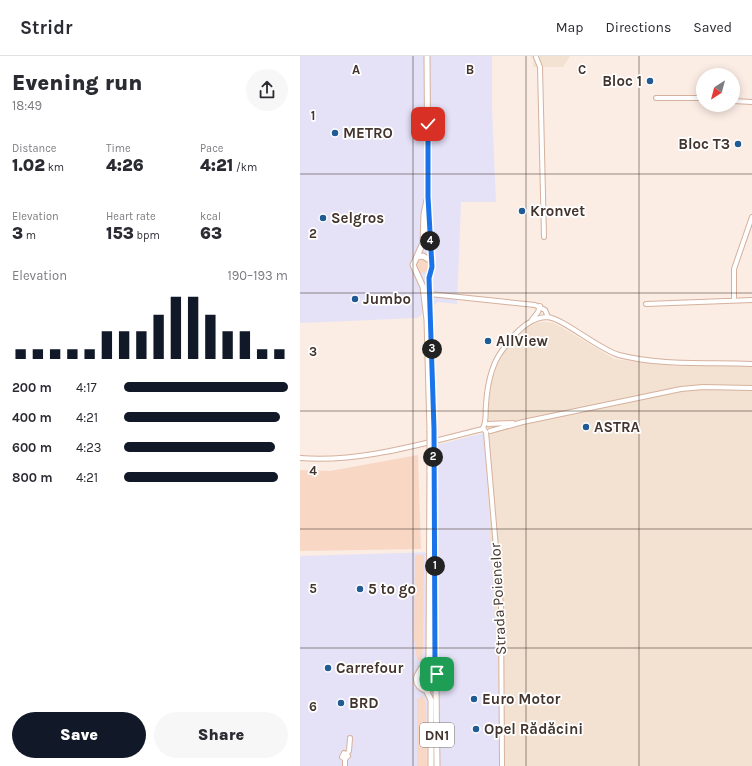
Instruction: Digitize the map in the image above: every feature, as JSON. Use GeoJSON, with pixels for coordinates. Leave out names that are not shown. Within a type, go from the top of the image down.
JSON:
{"type":"FeatureCollection","features":[{"type":"Feature","properties":{"kind":"main road","name":"DN1"},"geometry":{"type":"LineString","coordinates":[[427,56],[428,197],[432,267],[430,272],[430,294],[435,664],[438,680],[436,685],[437,766]]}},
{"type":"Feature","properties":{"kind":"main road","name":"DN1"},"geometry":{"type":"LineString","coordinates":[[428,197],[424,214],[423,243],[418,257],[413,265],[423,287],[427,320],[432,430]]}},
{"type":"Feature","properties":{"kind":"main road"},"geometry":{"type":"LineString","coordinates":[[418,257],[424,256],[431,261]]}},
{"type":"Feature","properties":{"kind":"main road"},"geometry":{"type":"LineString","coordinates":[[416,273],[424,275],[430,272]]}},
{"type":"Feature","properties":{"kind":"main road","name":"DN1"},"geometry":{"type":"LineString","coordinates":[[431,766],[430,700],[426,690],[420,688],[416,680],[417,674],[428,661],[429,655],[432,470]]}},
{"type":"Feature","properties":{"kind":"main road"},"geometry":{"type":"LineString","coordinates":[[422,669],[432,669],[437,674]]}},
{"type":"Feature","properties":{"kind":"main road"},"geometry":{"type":"LineString","coordinates":[[426,690],[431,689],[436,685]]}},
{"type":"Feature","properties":{"kind":"street"},"geometry":{"type":"LineString","coordinates":[[536,57],[540,67],[538,83],[540,95],[542,212],[544,237]]}},
{"type":"Feature","properties":{"kind":"street"},"geometry":{"type":"LineString","coordinates":[[536,92],[540,95]]}},
{"type":"Feature","properties":{"kind":"street"},"geometry":{"type":"LineString","coordinates":[[656,98],[696,98]]}},
{"type":"Feature","properties":{"kind":"street"},"geometry":{"type":"LineString","coordinates":[[740,101],[752,102]]}},
{"type":"Feature","properties":{"kind":"street"},"geometry":{"type":"LineString","coordinates":[[537,212],[542,212]]}},
{"type":"Feature","properties":{"kind":"street"},"geometry":{"type":"LineString","coordinates":[[734,300],[734,269],[752,217]]}},
{"type":"Feature","properties":{"kind":"street"},"geometry":{"type":"LineString","coordinates":[[430,294],[540,306],[545,310],[548,317],[560,321],[607,351],[621,355],[664,361],[752,364]]}},
{"type":"Feature","properties":{"kind":"street"},"geometry":{"type":"LineString","coordinates":[[646,304],[752,300]]}},
{"type":"Feature","properties":{"kind":"street"},"geometry":{"type":"LineString","coordinates":[[528,323],[538,312],[540,306]]}},
{"type":"Feature","properties":{"kind":"street","name":"Strada Poienelor"},"geometry":{"type":"LineString","coordinates":[[502,766],[501,606],[486,430],[491,427],[487,424],[486,398],[493,368],[512,338],[528,323],[548,317]]}},
{"type":"Feature","properties":{"kind":"street"},"geometry":{"type":"LineString","coordinates":[[300,458],[334,458],[379,452],[681,389],[703,386],[752,388]]}},
{"type":"Feature","properties":{"kind":"street"},"geometry":{"type":"LineString","coordinates":[[486,430],[487,424],[523,422]]}},
{"type":"Feature","properties":{"kind":"street"},"geometry":{"type":"LineString","coordinates":[[345,766],[350,738]]}},
{"type":"Feature","properties":{"kind":"shaded area"},"geometry":{"type":"Polygon","coordinates":[[[300,56],[492,56],[492,109],[496,202],[461,202],[457,304],[438,302],[417,318],[300,323],[300,56]]]}},
{"type":"Feature","properties":{"kind":"shaded area"},"geometry":{"type":"Polygon","coordinates":[[[530,56],[570,56],[563,67],[533,67],[533,60],[530,56]]]}},
{"type":"Feature","properties":{"kind":"shaded area"},"geometry":{"type":"Polygon","coordinates":[[[419,259],[425,259],[429,263],[429,269],[425,273],[419,273],[415,269],[415,263],[419,259]]]}},
{"type":"Feature","properties":{"kind":"shaded area"},"geometry":{"type":"Polygon","coordinates":[[[543,322],[553,323],[561,327],[614,359],[675,366],[752,366],[752,766],[503,766],[484,424],[490,385],[499,360],[516,337],[530,324],[543,322]]]}},
{"type":"Feature","properties":{"kind":"shaded area"},"geometry":{"type":"Polygon","coordinates":[[[484,433],[501,700],[503,766],[300,766],[300,556],[436,552],[433,446],[484,433]]]}},
{"type":"Feature","properties":{"kind":"shaded area"},"geometry":{"type":"Polygon","coordinates":[[[418,455],[421,549],[300,551],[300,470],[330,471],[418,455]]]}},
{"type":"Feature","properties":{"kind":"shaded area"},"geometry":{"type":"Polygon","coordinates":[[[415,555],[424,555],[423,650],[421,661],[417,660],[414,639],[415,555]]]}},
{"type":"Feature","properties":{"kind":"shaded area"},"geometry":{"type":"Polygon","coordinates":[[[424,672],[430,672],[434,676],[434,682],[430,686],[424,686],[420,682],[420,676],[424,672]]]}},
{"type":"Feature","properties":{"kind":"shaded area"},"geometry":{"type":"Polygon","coordinates":[[[422,696],[426,702],[427,766],[417,766],[417,699],[422,696]]]}},
{"type":"Feature","properties":{"kind":"place","name":"Bloc 1"},"geometry":{"type":"Point","coordinates":[650,81]}},
{"type":"Feature","properties":{"kind":"place","name":"METRO"},"geometry":{"type":"Point","coordinates":[335,133]}},
{"type":"Feature","properties":{"kind":"place","name":"Bloc T3"},"geometry":{"type":"Point","coordinates":[738,144]}},
{"type":"Feature","properties":{"kind":"place","name":"Kronvet"},"geometry":{"type":"Point","coordinates":[522,211]}},
{"type":"Feature","properties":{"kind":"place","name":"Selgros"},"geometry":{"type":"Point","coordinates":[323,218]}},
{"type":"Feature","properties":{"kind":"place","name":"Jumbo"},"geometry":{"type":"Point","coordinates":[355,299]}},
{"type":"Feature","properties":{"kind":"place","name":"AllView"},"geometry":{"type":"Point","coordinates":[488,341]}},
{"type":"Feature","properties":{"kind":"place","name":"ASTRA"},"geometry":{"type":"Point","coordinates":[586,427]}},
{"type":"Feature","properties":{"kind":"place","name":"5 to go"},"geometry":{"type":"Point","coordinates":[360,589]}},
{"type":"Feature","properties":{"kind":"place","name":"Carrefour"},"geometry":{"type":"Point","coordinates":[328,668]}},
{"type":"Feature","properties":{"kind":"place","name":"Euro Motor"},"geometry":{"type":"Point","coordinates":[474,699]}},
{"type":"Feature","properties":{"kind":"place","name":"BRD"},"geometry":{"type":"Point","coordinates":[341,703]}},
{"type":"Feature","properties":{"kind":"place","name":"Opel Rădăcini"},"geometry":{"type":"Point","coordinates":[476,729]}},
{"type":"Feature","properties":{"kind":"route"},"geometry":{"type":"LineString","coordinates":[[428,124],[428,197],[432,264],[429,278],[434,429],[435,667],[437,674]]}}]}
